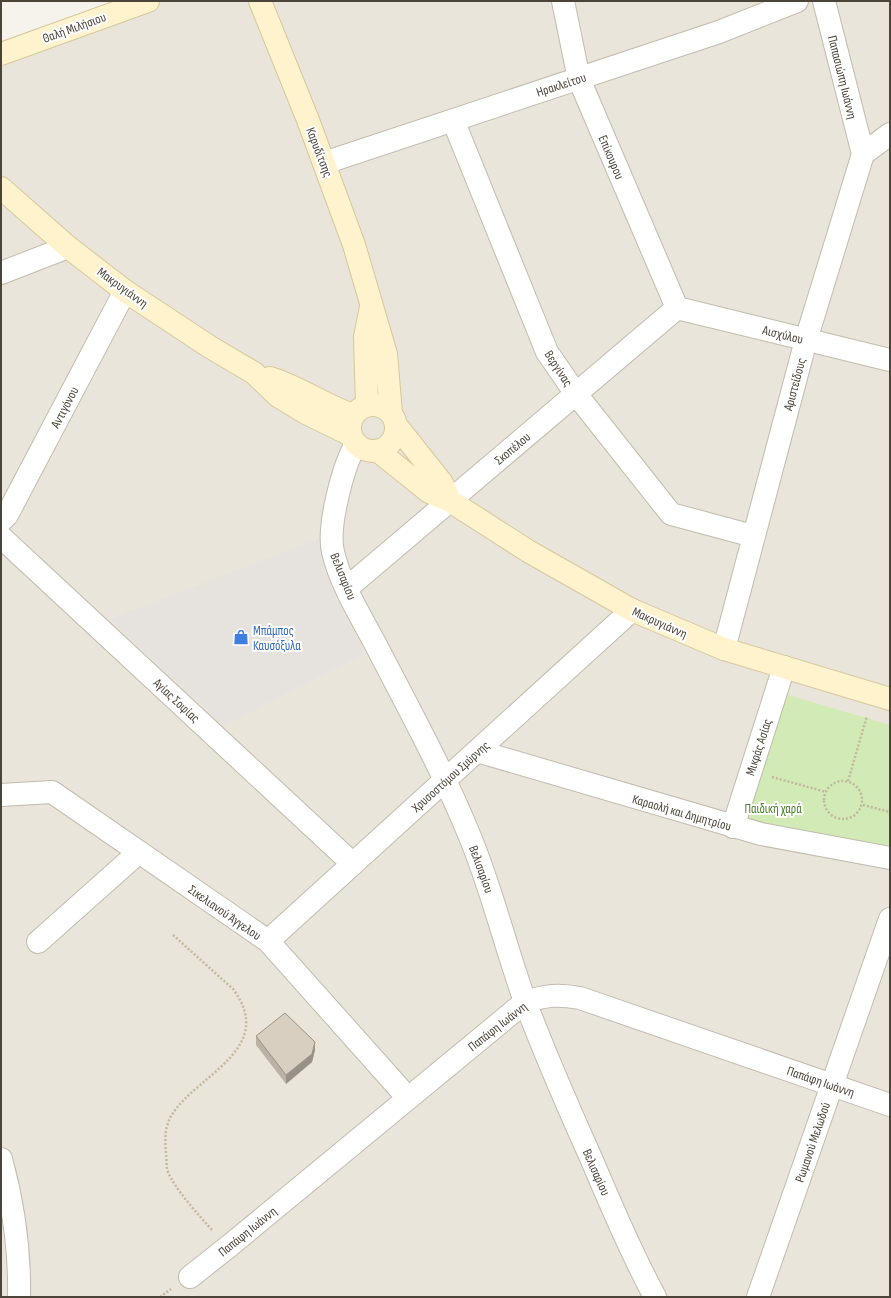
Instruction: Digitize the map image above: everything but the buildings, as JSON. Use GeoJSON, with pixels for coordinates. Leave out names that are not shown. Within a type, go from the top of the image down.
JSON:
{"type":"FeatureCollection","features":[{"type":"Feature","properties":{"kind":"street","name":"Θαλή Μιλήσιου"},"geometry":{"type":"LineString","coordinates":[[1,54],[148,1]]}},
{"type":"Feature","properties":{"kind":"street","name":"Καρυδίτσης"},"geometry":{"type":"LineString","coordinates":[[260,1],[354,245],[386,354],[394,419]]}},
{"type":"Feature","properties":{"kind":"street","name":"Επίκουρου"},"geometry":{"type":"LineString","coordinates":[[563,1],[579,79],[677,308]]}},
{"type":"Feature","properties":{"kind":"street","name":"Ηρακλείτου"},"geometry":{"type":"LineString","coordinates":[[324,164],[719,32],[797,1]]}},
{"type":"Feature","properties":{"kind":"street","name":"Παπασιώπη Ιωάννη"},"geometry":{"type":"LineString","coordinates":[[824,1],[862,154]]}},
{"type":"Feature","properties":{"kind":"street","name":"Βεργίνας"},"geometry":{"type":"LineString","coordinates":[[453,120],[547,352],[576,394],[671,514],[753,536]]}},
{"type":"Feature","properties":{"kind":"street"},"geometry":{"type":"LineString","coordinates":[[862,154],[890,134]]}},
{"type":"Feature","properties":{"kind":"street","name":"Αριστείδους"},"geometry":{"type":"LineString","coordinates":[[724,649],[806,340],[862,154]]}},
{"type":"Feature","properties":{"kind":"street","name":"Μακρυγιάννη"},"geometry":{"type":"LineString","coordinates":[[1,188],[68,247],[125,291],[210,347],[254,373],[284,382],[338,410],[357,425],[362,449],[378,451],[429,492],[450,501],[528,551],[632,610],[724,649],[890,699]]}},
{"type":"Feature","properties":{"kind":"street"},"geometry":{"type":"LineString","coordinates":[[1,273],[68,247]]}},
{"type":"Feature","properties":{"kind":"street","name":"Αντιγόνου"},"geometry":{"type":"LineString","coordinates":[[1,521],[7,515],[125,291]]}},
{"type":"Feature","properties":{"kind":"street","name":"Καρυδίτσης"},"geometry":{"type":"LineString","coordinates":[[357,425],[365,337],[371,307]]}},
{"type":"Feature","properties":{"kind":"street","name":"Αισχύλου"},"geometry":{"type":"LineString","coordinates":[[677,308],[890,360]]}},
{"type":"Feature","properties":{"kind":"street","name":"Σκοπέλου"},"geometry":{"type":"LineString","coordinates":[[347,588],[677,308]]}},
{"type":"Feature","properties":{"kind":"street","name":"Μακρυγιάννη"},"geometry":{"type":"LineString","coordinates":[[357,425],[376,404],[385,408],[442,483],[450,501]]}},
{"type":"Feature","properties":{"kind":"street"},"geometry":{"type":"LineString","coordinates":[[378,451],[386,447],[392,441],[396,433],[394,419]]}},
{"type":"Feature","properties":{"kind":"street","name":"Βελισαρίου"},"geometry":{"type":"LineString","coordinates":[[357,425],[335,510],[332,549],[347,588],[445,780],[485,874],[525,1002],[598,1176],[635,1259],[655,1297]]}},
{"type":"Feature","properties":{"kind":"street","name":"Αγίας Σοφίας"},"geometry":{"type":"LineString","coordinates":[[1,537],[353,864]]}},
{"type":"Feature","properties":{"kind":"street","name":"Χρυσοστόμου Σμύρνης"},"geometry":{"type":"LineString","coordinates":[[268,941],[632,610]]}},
{"type":"Feature","properties":{"kind":"street","name":"Μικράς Ασίας"},"geometry":{"type":"LineString","coordinates":[[733,827],[784,667]]}},
{"type":"Feature","properties":{"kind":"street","name":"Καραολή και Δημητρίου"},"geometry":{"type":"LineString","coordinates":[[477,751],[760,834],[890,858]]}},
{"type":"Feature","properties":{"kind":"street","name":"Σικελιανού Άγγελου"},"geometry":{"type":"LineString","coordinates":[[1,795],[52,792],[268,941],[408,1098]]}},
{"type":"Feature","properties":{"kind":"street"},"geometry":{"type":"LineString","coordinates":[[38,942],[139,852]]}},
{"type":"Feature","properties":{"kind":"street","name":"Ρωμανού Μελωδού"},"geometry":{"type":"LineString","coordinates":[[758,1297],[890,919]]}},
{"type":"Feature","properties":{"kind":"street","name":"Παπάφη Ιωάννη"},"geometry":{"type":"LineString","coordinates":[[190,1277],[525,1002],[545,995],[563,995],[580,998],[890,1105]]}},
{"type":"Feature","properties":{"kind":"street"},"geometry":{"type":"LineString","coordinates":[[1,1159],[17,1240],[19,1297]]}},
{"type":"Feature","properties":{"kind":"path"},"geometry":{"type":"LineString","coordinates":[[848,781],[866,718]]}},
{"type":"Feature","properties":{"kind":"path"},"geometry":{"type":"LineString","coordinates":[[751,771],[826,792]]}},
{"type":"Feature","properties":{"kind":"path"},"geometry":{"type":"LineString","coordinates":[[836,781],[848,781],[856,785],[861,790],[862,804],[854,816],[848,819],[833,817],[824,806],[826,792],[830,785],[836,781]]}},
{"type":"Feature","properties":{"kind":"path"},"geometry":{"type":"LineString","coordinates":[[862,804],[890,812]]}},
{"type":"Feature","properties":{"kind":"path"},"geometry":{"type":"LineString","coordinates":[[173,935],[233,989],[240,999],[246,1022],[244,1036],[238,1049],[224,1065],[193,1092],[173,1113],[165,1132],[168,1172],[199,1216],[228,1247]]}},
{"type":"Feature","properties":{"kind":"shaded area"},"geometry":{"type":"Polygon","coordinates":[[[161,1],[890,1],[890,1297],[1,1297],[1,67],[161,1]]]}},
{"type":"Feature","properties":{"kind":"shaded area","name":"Μπάμπος Καυσόξυλα"},"geometry":{"type":"Polygon","coordinates":[[[321,538],[325,570],[335,597],[364,654],[223,726],[110,619],[321,538]]]}},
{"type":"Feature","properties":{"kind":"green space","name":"Παιδική χαρά"},"geometry":{"type":"Polygon","coordinates":[[[785,694],[890,725],[890,849],[745,821],[785,694]]]}},
{"type":"Feature","properties":{"kind":"place","name":"Μπάμπος Καυσόξυλα"},"geometry":{"type":"Point","coordinates":[241,637]}}]}
